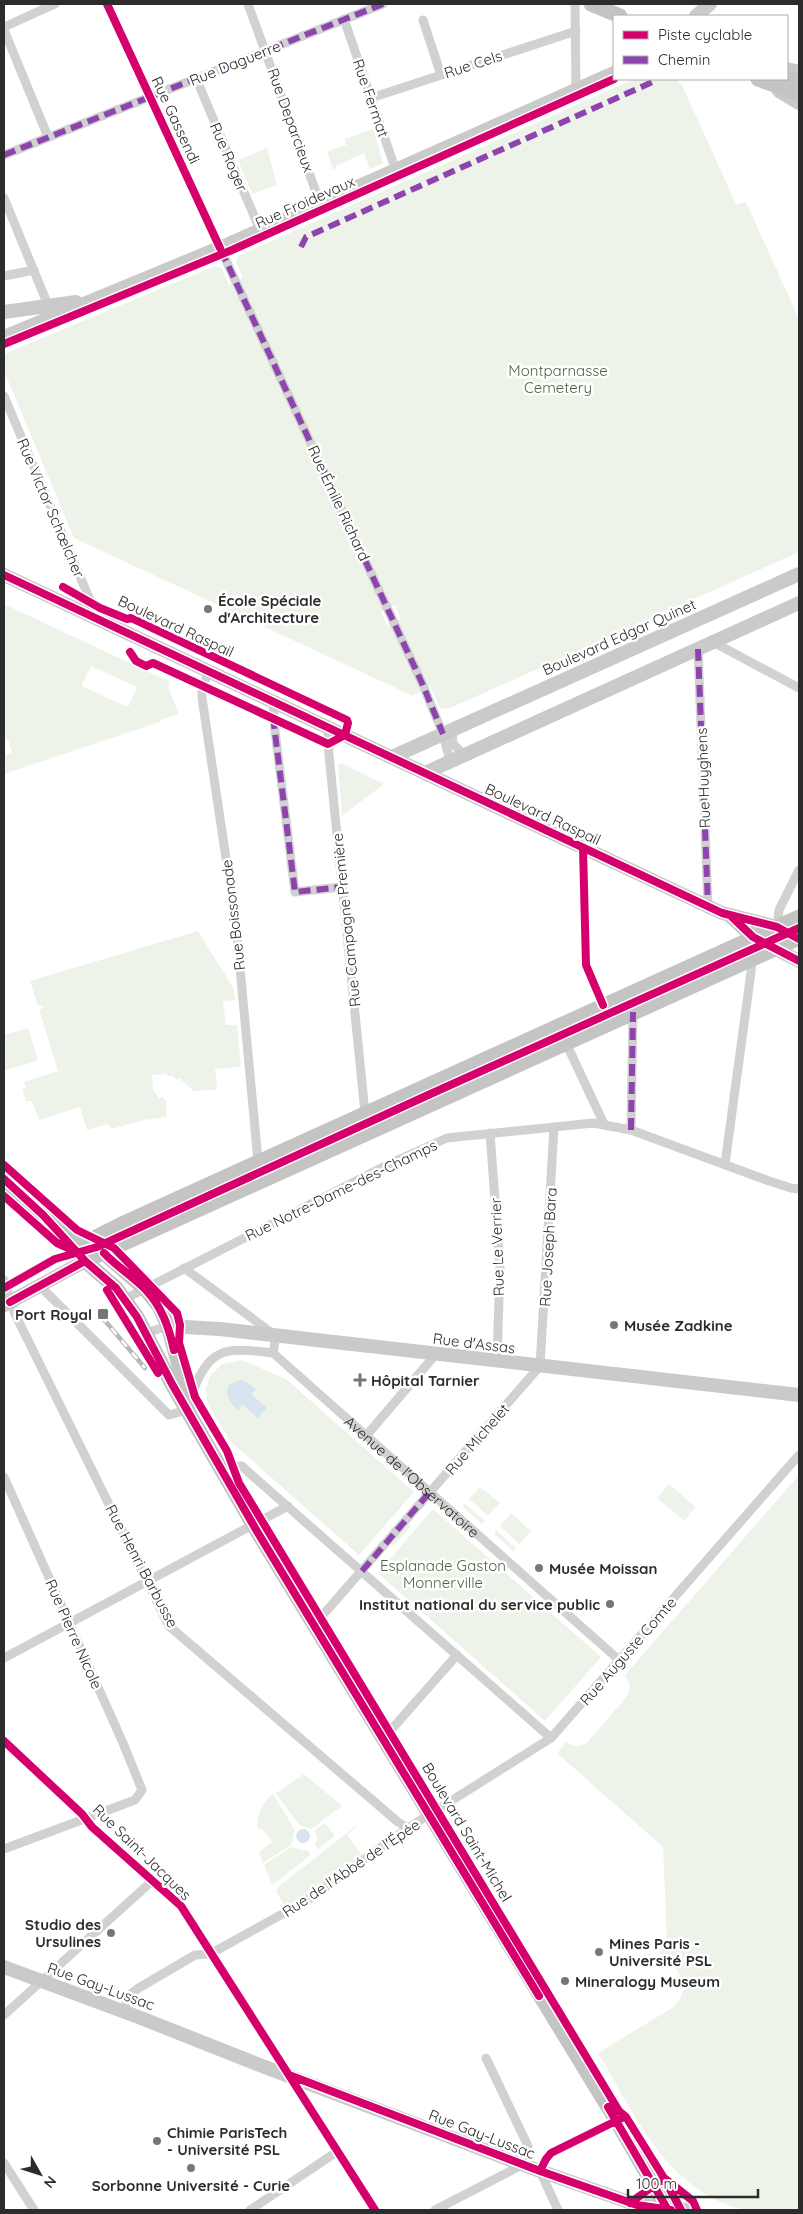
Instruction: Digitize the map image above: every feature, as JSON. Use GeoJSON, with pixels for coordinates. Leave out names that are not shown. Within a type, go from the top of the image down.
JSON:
{"type":"FeatureCollection","features":[{"type":"Feature","properties":{"kind":"main road"},"geometry":{"type":"LineString","coordinates":[[591,4],[618,15]]}},
{"type":"Feature","properties":{"kind":"main road"},"geometry":{"type":"LineString","coordinates":[[763,81],[799,94]]}},
{"type":"Feature","properties":{"kind":"main road"},"geometry":{"type":"LineString","coordinates":[[85,1261],[82,1251],[88,1241],[365,1112],[799,917]]}},
{"type":"Feature","properties":{"kind":"main road"},"geometry":{"type":"LineString","coordinates":[[85,1261],[799,938]]}},
{"type":"Feature","properties":{"kind":"main road"},"geometry":{"type":"LineString","coordinates":[[4,1179],[43,1215],[85,1261],[116,1288],[125,1299],[189,1408]]}},
{"type":"Feature","properties":{"kind":"main road"},"geometry":{"type":"LineString","coordinates":[[43,1215],[88,1241],[104,1253],[146,1290],[159,1306],[168,1326],[189,1408]]}},
{"type":"Feature","properties":{"kind":"main road","name":"Boulevard Saint-Michel"},"geometry":{"type":"LineString","coordinates":[[189,1408],[254,1525],[668,2209]]}},
{"type":"Feature","properties":{"kind":"street"},"geometry":{"type":"LineString","coordinates":[[48,137],[4,29],[56,4]]}},
{"type":"Feature","properties":{"kind":"street","name":"Rue Gassendi"},"geometry":{"type":"LineString","coordinates":[[107,4],[220,248]]}},
{"type":"Feature","properties":{"kind":"street","name":"Rue Deparcieux"},"geometry":{"type":"LineString","coordinates":[[248,4],[320,203]]}},
{"type":"Feature","properties":{"kind":"street","name":"Rue Daguerre"},"geometry":{"type":"LineString","coordinates":[[4,155],[383,4]]}},
{"type":"Feature","properties":{"kind":"street"},"geometry":{"type":"LineString","coordinates":[[575,4],[576,90]]}},
{"type":"Feature","properties":{"kind":"street"},"geometry":{"type":"LineString","coordinates":[[697,15],[710,4]]}},
{"type":"Feature","properties":{"kind":"street","name":"Rue Fermat"},"geometry":{"type":"LineString","coordinates":[[344,20],[396,171]]}},
{"type":"Feature","properties":{"kind":"street"},"geometry":{"type":"LineString","coordinates":[[423,20],[441,75]]}},
{"type":"Feature","properties":{"kind":"street","name":"Rue Cels"},"geometry":{"type":"LineString","coordinates":[[371,98],[576,31]]}},
{"type":"Feature","properties":{"kind":"street","name":"Rue Froidevaux"},"geometry":{"type":"LineString","coordinates":[[4,337],[51,311],[94,299],[220,248],[613,72]]}},
{"type":"Feature","properties":{"kind":"street","name":"Rue Roger"},"geometry":{"type":"LineString","coordinates":[[196,78],[260,230]]}},
{"type":"Feature","properties":{"kind":"street"},"geometry":{"type":"LineString","coordinates":[[763,81],[799,103]]}},
{"type":"Feature","properties":{"kind":"street"},"geometry":{"type":"LineString","coordinates":[[4,198],[51,311]]}},
{"type":"Feature","properties":{"kind":"street","name":"Rue Émile Richard"},"geometry":{"type":"LineString","coordinates":[[220,248],[418,675],[448,732],[450,761]]}},
{"type":"Feature","properties":{"kind":"street"},"geometry":{"type":"LineString","coordinates":[[4,276],[34,270]]}},
{"type":"Feature","properties":{"kind":"street","name":"Rue Froidevaux"},"geometry":{"type":"LineString","coordinates":[[4,312],[51,311]]}},
{"type":"Feature","properties":{"kind":"street","name":"Rue Victor Schœlcher"},"geometry":{"type":"LineString","coordinates":[[4,396],[6,408],[98,620]]}},
{"type":"Feature","properties":{"kind":"street","name":"Boulevard Edgar Quinet"},"geometry":{"type":"LineString","coordinates":[[392,757],[799,574]]}},
{"type":"Feature","properties":{"kind":"street","name":"Boulevard Raspail"},"geometry":{"type":"LineString","coordinates":[[4,575],[708,906],[730,916],[777,927],[799,938]]}},
{"type":"Feature","properties":{"kind":"street"},"geometry":{"type":"LineString","coordinates":[[425,773],[463,754],[799,603]]}},
{"type":"Feature","properties":{"kind":"street"},"geometry":{"type":"LineString","coordinates":[[714,642],[799,688]]}},
{"type":"Feature","properties":{"kind":"street","name":"Rue Huyghens"},"geometry":{"type":"LineString","coordinates":[[698,649],[708,906]]}},
{"type":"Feature","properties":{"kind":"street","name":"Rue Boissonade"},"geometry":{"type":"LineString","coordinates":[[208,671],[202,691],[202,698],[236,925],[258,1161]]}},
{"type":"Feature","properties":{"kind":"street"},"geometry":{"type":"LineString","coordinates":[[273,702],[274,729],[295,892],[342,887]]}},
{"type":"Feature","properties":{"kind":"street","name":"Rue Campagne Première"},"geometry":{"type":"LineString","coordinates":[[328,728],[329,755],[365,1112]]}},
{"type":"Feature","properties":{"kind":"street"},"geometry":{"type":"LineString","coordinates":[[448,732],[453,744],[463,754]]}},
{"type":"Feature","properties":{"kind":"street"},"geometry":{"type":"LineString","coordinates":[[582,848],[586,966],[604,1005]]}},
{"type":"Feature","properties":{"kind":"street"},"geometry":{"type":"LineString","coordinates":[[777,927],[780,910],[799,870]]}},
{"type":"Feature","properties":{"kind":"street","name":"Boulevard Raspail"},"geometry":{"type":"LineString","coordinates":[[730,916],[753,937],[799,961]]}},
{"type":"Feature","properties":{"kind":"street"},"geometry":{"type":"LineString","coordinates":[[725,1164],[753,959],[753,937]]}},
{"type":"Feature","properties":{"kind":"street"},"geometry":{"type":"LineString","coordinates":[[631,1130],[633,1012]]}},
{"type":"Feature","properties":{"kind":"street"},"geometry":{"type":"LineString","coordinates":[[566,1043],[604,1124]]}},
{"type":"Feature","properties":{"kind":"street","name":"Rue Notre-Dame-des-Champs"},"geometry":{"type":"LineString","coordinates":[[125,1299],[146,1290],[184,1268],[391,1163],[447,1138],[593,1123],[604,1124],[631,1130],[791,1188],[799,1189]]}},
{"type":"Feature","properties":{"kind":"street","name":"Rue Joseph Bara"},"geometry":{"type":"LineString","coordinates":[[540,1366],[554,1127]]}},
{"type":"Feature","properties":{"kind":"street","name":"Rue Le Verrier"},"geometry":{"type":"LineString","coordinates":[[490,1133],[500,1267],[497,1361]]}},
{"type":"Feature","properties":{"kind":"street"},"geometry":{"type":"LineString","coordinates":[[7,1303],[85,1261]]}},
{"type":"Feature","properties":{"kind":"street"},"geometry":{"type":"LineString","coordinates":[[40,1286],[169,1415],[189,1408],[201,1373],[214,1358],[238,1349],[273,1353],[276,1336],[184,1268]]}},
{"type":"Feature","properties":{"kind":"street","name":"Rue Henri Barbusse"},"geometry":{"type":"LineString","coordinates":[[4,1280],[7,1303],[169,1626],[391,1816],[408,1828]]}},
{"type":"Feature","properties":{"kind":"street","name":"Rue d'Assas"},"geometry":{"type":"LineString","coordinates":[[146,1332],[168,1326],[185,1326],[799,1395]]}},
{"type":"Feature","properties":{"kind":"street","name":"Avenue de l'Observatoire"},"geometry":{"type":"LineString","coordinates":[[273,1353],[619,1660]]}},
{"type":"Feature","properties":{"kind":"street"},"geometry":{"type":"LineString","coordinates":[[366,1436],[436,1354]]}},
{"type":"Feature","properties":{"kind":"street","name":"Rue Michelet"},"geometry":{"type":"LineString","coordinates":[[315,1624],[540,1366]]}},
{"type":"Feature","properties":{"kind":"street","name":"Rue Auguste Comte"},"geometry":{"type":"LineString","coordinates":[[429,1815],[552,1738],[799,1455]]}},
{"type":"Feature","properties":{"kind":"street"},"geometry":{"type":"LineString","coordinates":[[221,1466],[242,1466],[552,1738]]}},
{"type":"Feature","properties":{"kind":"street","name":"Rue Pierre Nicole"},"geometry":{"type":"LineString","coordinates":[[4,1476],[140,1782],[141,1792],[134,1800],[87,1819]]}},
{"type":"Feature","properties":{"kind":"street"},"geometry":{"type":"LineString","coordinates":[[4,1658],[288,1506]]}},
{"type":"Feature","properties":{"kind":"street"},"geometry":{"type":"LineString","coordinates":[[383,1739],[457,1655]]}},
{"type":"Feature","properties":{"kind":"street","name":"Rue Saint-Jacques"},"geometry":{"type":"LineString","coordinates":[[4,1741],[87,1819],[92,1827],[181,1906],[375,2210]]}},
{"type":"Feature","properties":{"kind":"street","name":"Rue de l'Abbé de l'Épée"},"geometry":{"type":"LineString","coordinates":[[123,2011],[131,1994],[137,1989],[195,1955],[210,1954],[306,1901],[429,1815]]}},
{"type":"Feature","properties":{"kind":"street"},"geometry":{"type":"LineString","coordinates":[[4,1849],[87,1819]]}},
{"type":"Feature","properties":{"kind":"street"},"geometry":{"type":"LineString","coordinates":[[4,2015],[152,1880]]}},
{"type":"Feature","properties":{"kind":"street","name":"Rue Gay-Lussac"},"geometry":{"type":"LineString","coordinates":[[4,1967],[540,2171],[637,2205],[690,2210]]}},
{"type":"Feature","properties":{"kind":"street"},"geometry":{"type":"LineString","coordinates":[[435,2210],[524,2164],[528,2146],[486,2058]]}},
{"type":"Feature","properties":{"kind":"street"},"geometry":{"type":"LineString","coordinates":[[558,2210],[540,2171],[546,2159],[551,2153],[616,2121]]}},
{"type":"Feature","properties":{"kind":"street"},"geometry":{"type":"LineString","coordinates":[[250,2210],[338,2151]]}},
{"type":"Feature","properties":{"kind":"street"},"geometry":{"type":"LineString","coordinates":[[4,2163],[34,2210]]}},
{"type":"Feature","properties":{"kind":"green space","name":"Montparnasse Cemetery"},"geometry":{"type":"Polygon","coordinates":[[[632,80],[677,80],[679,84],[681,83],[736,204],[746,202],[799,319],[799,552],[448,709],[440,708],[397,621],[401,619],[395,605],[390,607],[239,280],[243,278],[236,262],[238,256],[632,80]]]}},
{"type":"Feature","properties":{"kind":"green space"},"geometry":{"type":"Polygon","coordinates":[[[373,129],[383,163],[370,169],[364,153],[336,166],[333,170],[327,151],[346,145],[345,139],[373,129]]]}},
{"type":"Feature","properties":{"kind":"green space"},"geometry":{"type":"Polygon","coordinates":[[[267,148],[277,185],[252,194],[238,160],[267,148]]]}},
{"type":"Feature","properties":{"kind":"green space"},"geometry":{"type":"Polygon","coordinates":[[[215,266],[221,268],[229,285],[233,283],[384,609],[381,612],[387,625],[391,624],[422,690],[413,696],[74,538],[4,371],[4,354],[215,266]]]}},
{"type":"Feature","properties":{"kind":"green space"},"geometry":{"type":"Polygon","coordinates":[[[4,604],[170,682],[168,687],[179,714],[4,774],[4,756],[12,753],[8,739],[4,740],[4,604]],[[91,666],[81,686],[128,707],[137,687],[91,666]]]}},
{"type":"Feature","properties":{"kind":"green space"},"geometry":{"type":"Polygon","coordinates":[[[341,763],[384,784],[342,816],[338,765],[341,763]]]}},
{"type":"Feature","properties":{"kind":"green space"},"geometry":{"type":"Polygon","coordinates":[[[198,931],[234,989],[235,1000],[223,1001],[226,1025],[237,1025],[241,1065],[238,1067],[215,1069],[217,1087],[215,1090],[194,1091],[179,1078],[177,1080],[166,1074],[152,1075],[153,1090],[159,1098],[163,1097],[166,1100],[167,1117],[145,1120],[111,1129],[108,1124],[87,1130],[80,1107],[39,1120],[32,1101],[26,1101],[22,1089],[26,1088],[24,1082],[58,1071],[39,1009],[44,1008],[41,1005],[38,1006],[30,981],[198,931]]]}},
{"type":"Feature","properties":{"kind":"green space"},"geometry":{"type":"Polygon","coordinates":[[[28,1028],[38,1060],[4,1071],[4,1035],[28,1028]]]}},
{"type":"Feature","properties":{"kind":"green space"},"geometry":{"type":"Polygon","coordinates":[[[242,1360],[286,1379],[414,1492],[359,1555],[231,1442],[208,1405],[206,1390],[210,1376],[222,1364],[242,1360]]]}},
{"type":"Feature","properties":{"kind":"green space"},"geometry":{"type":"Polygon","coordinates":[[[799,1475],[799,2210],[759,2211],[746,2210],[719,2201],[695,2187],[675,2169],[656,2148],[640,2125],[598,2053],[672,2008],[683,1992],[683,1985],[672,1964],[659,1952],[667,1942],[663,1847],[559,1755],[558,1752],[566,1742],[577,1747],[587,1743],[628,1695],[630,1685],[625,1675],[799,1475]]]}},
{"type":"Feature","properties":{"kind":"green space"},"geometry":{"type":"Polygon","coordinates":[[[669,1484],[696,1507],[684,1521],[657,1498],[669,1484]]]}},
{"type":"Feature","properties":{"kind":"green space"},"geometry":{"type":"Polygon","coordinates":[[[480,1487],[500,1503],[488,1516],[469,1499],[480,1487]]]}},
{"type":"Feature","properties":{"kind":"green space"},"geometry":{"type":"Polygon","coordinates":[[[465,1504],[485,1521],[482,1524],[463,1507],[465,1504]]]}},
{"type":"Feature","properties":{"kind":"green space","name":"Esplanade Gaston Monnerville"},"geometry":{"type":"Polygon","coordinates":[[[433,1509],[601,1657],[545,1721],[378,1573],[433,1509]]]}},
{"type":"Feature","properties":{"kind":"green space"},"geometry":{"type":"Polygon","coordinates":[[[511,1513],[531,1531],[519,1544],[500,1526],[511,1513]]]}},
{"type":"Feature","properties":{"kind":"green space"},"geometry":{"type":"Polygon","coordinates":[[[407,1523],[411,1526],[394,1546],[390,1543],[407,1523]]]}},
{"type":"Feature","properties":{"kind":"green space"},"geometry":{"type":"Polygon","coordinates":[[[496,1530],[516,1548],[513,1551],[494,1534],[496,1530]]]}},
{"type":"Feature","properties":{"kind":"green space"},"geometry":{"type":"Polygon","coordinates":[[[304,1774],[342,1806],[311,1829],[299,1825],[276,1793],[304,1774]]]}},
{"type":"Feature","properties":{"kind":"green space"},"geometry":{"type":"Polygon","coordinates":[[[273,1794],[295,1830],[291,1845],[263,1863],[259,1852],[272,1842],[263,1830],[257,1828],[257,1823],[263,1805],[273,1794]]]}},
{"type":"Feature","properties":{"kind":"green space"},"geometry":{"type":"Polygon","coordinates":[[[325,1823],[335,1836],[318,1849],[315,1844],[317,1839],[315,1830],[325,1823]]]}},
{"type":"Feature","properties":{"kind":"green space"},"geometry":{"type":"Polygon","coordinates":[[[356,1826],[347,1835],[362,1855],[305,1896],[285,1907],[276,1891],[278,1887],[356,1826]]]}},
{"type":"Feature","properties":{"kind":"green space"},"geometry":{"type":"Polygon","coordinates":[[[291,1847],[307,1850],[311,1855],[272,1885],[264,1865],[291,1847]]]}},
{"type":"Feature","properties":{"kind":"shaded area"},"geometry":{"type":"Polygon","coordinates":[[[241,1380],[256,1389],[251,1394],[267,1408],[258,1418],[243,1405],[238,1410],[228,1398],[227,1392],[230,1384],[241,1380]]]}},
{"type":"Feature","properties":{"kind":"shaded area"},"geometry":{"type":"Polygon","coordinates":[[[300,1829],[306,1829],[310,1836],[306,1843],[300,1843],[296,1839],[296,1833],[300,1829]]]}},
{"type":"Feature","properties":{"kind":"railway"},"geometry":{"type":"LineString","coordinates":[[101,1316],[145,1368]]}},
{"type":"Feature","properties":{"kind":"marked path"},"geometry":{"type":"LineString","coordinates":[[4,155],[383,4]]}},
{"type":"Feature","properties":{"kind":"marked path"},"geometry":{"type":"LineString","coordinates":[[301,247],[306,237],[657,80]]}},
{"type":"Feature","properties":{"kind":"marked path"},"geometry":{"type":"LineString","coordinates":[[221,250],[422,683],[443,734]]}},
{"type":"Feature","properties":{"kind":"marked path"},"geometry":{"type":"LineString","coordinates":[[698,649],[708,906]]}},
{"type":"Feature","properties":{"kind":"marked path"},"geometry":{"type":"LineString","coordinates":[[273,717],[295,892],[342,887]]}},
{"type":"Feature","properties":{"kind":"marked path"},"geometry":{"type":"LineString","coordinates":[[631,1130],[633,1012]]}},
{"type":"Feature","properties":{"kind":"marked path"},"geometry":{"type":"LineString","coordinates":[[362,1571],[429,1493]]}},
{"type":"Feature","properties":{"kind":"cycle path"},"geometry":{"type":"LineString","coordinates":[[107,4],[220,248]]}},
{"type":"Feature","properties":{"kind":"cycle path"},"geometry":{"type":"LineString","coordinates":[[4,344],[232,250],[613,79]]}},
{"type":"Feature","properties":{"kind":"cycle path"},"geometry":{"type":"LineString","coordinates":[[4,575],[722,913],[777,927],[799,939]]}},
{"type":"Feature","properties":{"kind":"cycle path"},"geometry":{"type":"LineString","coordinates":[[63,587],[100,608],[127,619],[131,618],[347,720],[345,735],[328,744],[153,663],[146,666],[136,661],[130,652]]}},
{"type":"Feature","properties":{"kind":"cycle path"},"geometry":{"type":"LineString","coordinates":[[583,848],[586,965],[603,1005]]}},
{"type":"Feature","properties":{"kind":"cycle path"},"geometry":{"type":"LineString","coordinates":[[731,916],[753,937],[799,961]]}},
{"type":"Feature","properties":{"kind":"cycle path"},"geometry":{"type":"LineString","coordinates":[[4,1288],[55,1259],[97,1247],[799,928]]}},
{"type":"Feature","properties":{"kind":"cycle path"},"geometry":{"type":"LineString","coordinates":[[4,1165],[77,1230],[114,1248],[177,1313],[180,1325],[179,1343],[195,1397],[227,1451],[239,1483],[619,2111],[626,2117],[664,2178],[681,2210]]}},
{"type":"Feature","properties":{"kind":"cycle path"},"geometry":{"type":"LineString","coordinates":[[4,1179],[43,1215],[85,1261],[116,1288],[137,1317],[172,1384],[258,1533],[539,1996]]}},
{"type":"Feature","properties":{"kind":"cycle path"},"geometry":{"type":"LineString","coordinates":[[4,1196],[57,1243],[68,1248]]}},
{"type":"Feature","properties":{"kind":"cycle path"},"geometry":{"type":"LineString","coordinates":[[104,1253],[152,1297],[164,1318],[174,1350]]}},
{"type":"Feature","properties":{"kind":"cycle path"},"geometry":{"type":"LineString","coordinates":[[10,1302],[85,1261]]}},
{"type":"Feature","properties":{"kind":"cycle path"},"geometry":{"type":"LineString","coordinates":[[107,1290],[158,1373]]}},
{"type":"Feature","properties":{"kind":"cycle path"},"geometry":{"type":"LineString","coordinates":[[4,1741],[82,1814],[92,1827],[181,1906],[375,2210]]}},
{"type":"Feature","properties":{"kind":"cycle path"},"geometry":{"type":"LineString","coordinates":[[289,2075],[540,2171],[637,2205],[671,2210]]}},
{"type":"Feature","properties":{"kind":"cycle path"},"geometry":{"type":"LineString","coordinates":[[608,2107],[668,2210]]}},
{"type":"Feature","properties":{"kind":"cycle path"},"geometry":{"type":"LineString","coordinates":[[540,2171],[551,2153],[622,2118]]}},
{"type":"Feature","properties":{"kind":"cycle path"},"geometry":{"type":"LineString","coordinates":[[630,2203],[664,2178],[693,2201],[697,2210]]}},
{"type":"Feature","properties":{"kind":"place","name":"École Spéciale d'Architecture"},"geometry":{"type":"Point","coordinates":[208,609]}},
{"type":"Feature","properties":{"kind":"place","name":"Port Royal"},"geometry":{"type":"Point","coordinates":[103,1314]}},
{"type":"Feature","properties":{"kind":"place","name":"Musée Zadkine"},"geometry":{"type":"Point","coordinates":[614,1325]}},
{"type":"Feature","properties":{"kind":"place","name":"Hôpital Tarnier"},"geometry":{"type":"Point","coordinates":[360,1380]}},
{"type":"Feature","properties":{"kind":"place","name":"Musée Moissan"},"geometry":{"type":"Point","coordinates":[539,1568]}},
{"type":"Feature","properties":{"kind":"place","name":"Institut national du service public"},"geometry":{"type":"Point","coordinates":[610,1604]}},
{"type":"Feature","properties":{"kind":"place","name":"Studio des Ursulines"},"geometry":{"type":"Point","coordinates":[111,1933]}},
{"type":"Feature","properties":{"kind":"place","name":"Mines Paris - Université PSL"},"geometry":{"type":"Point","coordinates":[599,1952]}},
{"type":"Feature","properties":{"kind":"place","name":"Mineralogy Museum"},"geometry":{"type":"Point","coordinates":[565,1981]}},
{"type":"Feature","properties":{"kind":"place","name":"Chimie ParisTech - Université PSL"},"geometry":{"type":"Point","coordinates":[157,2141]}},
{"type":"Feature","properties":{"kind":"place","name":"Sorbonne Université - Curie"},"geometry":{"type":"Point","coordinates":[191,2168]}}]}
